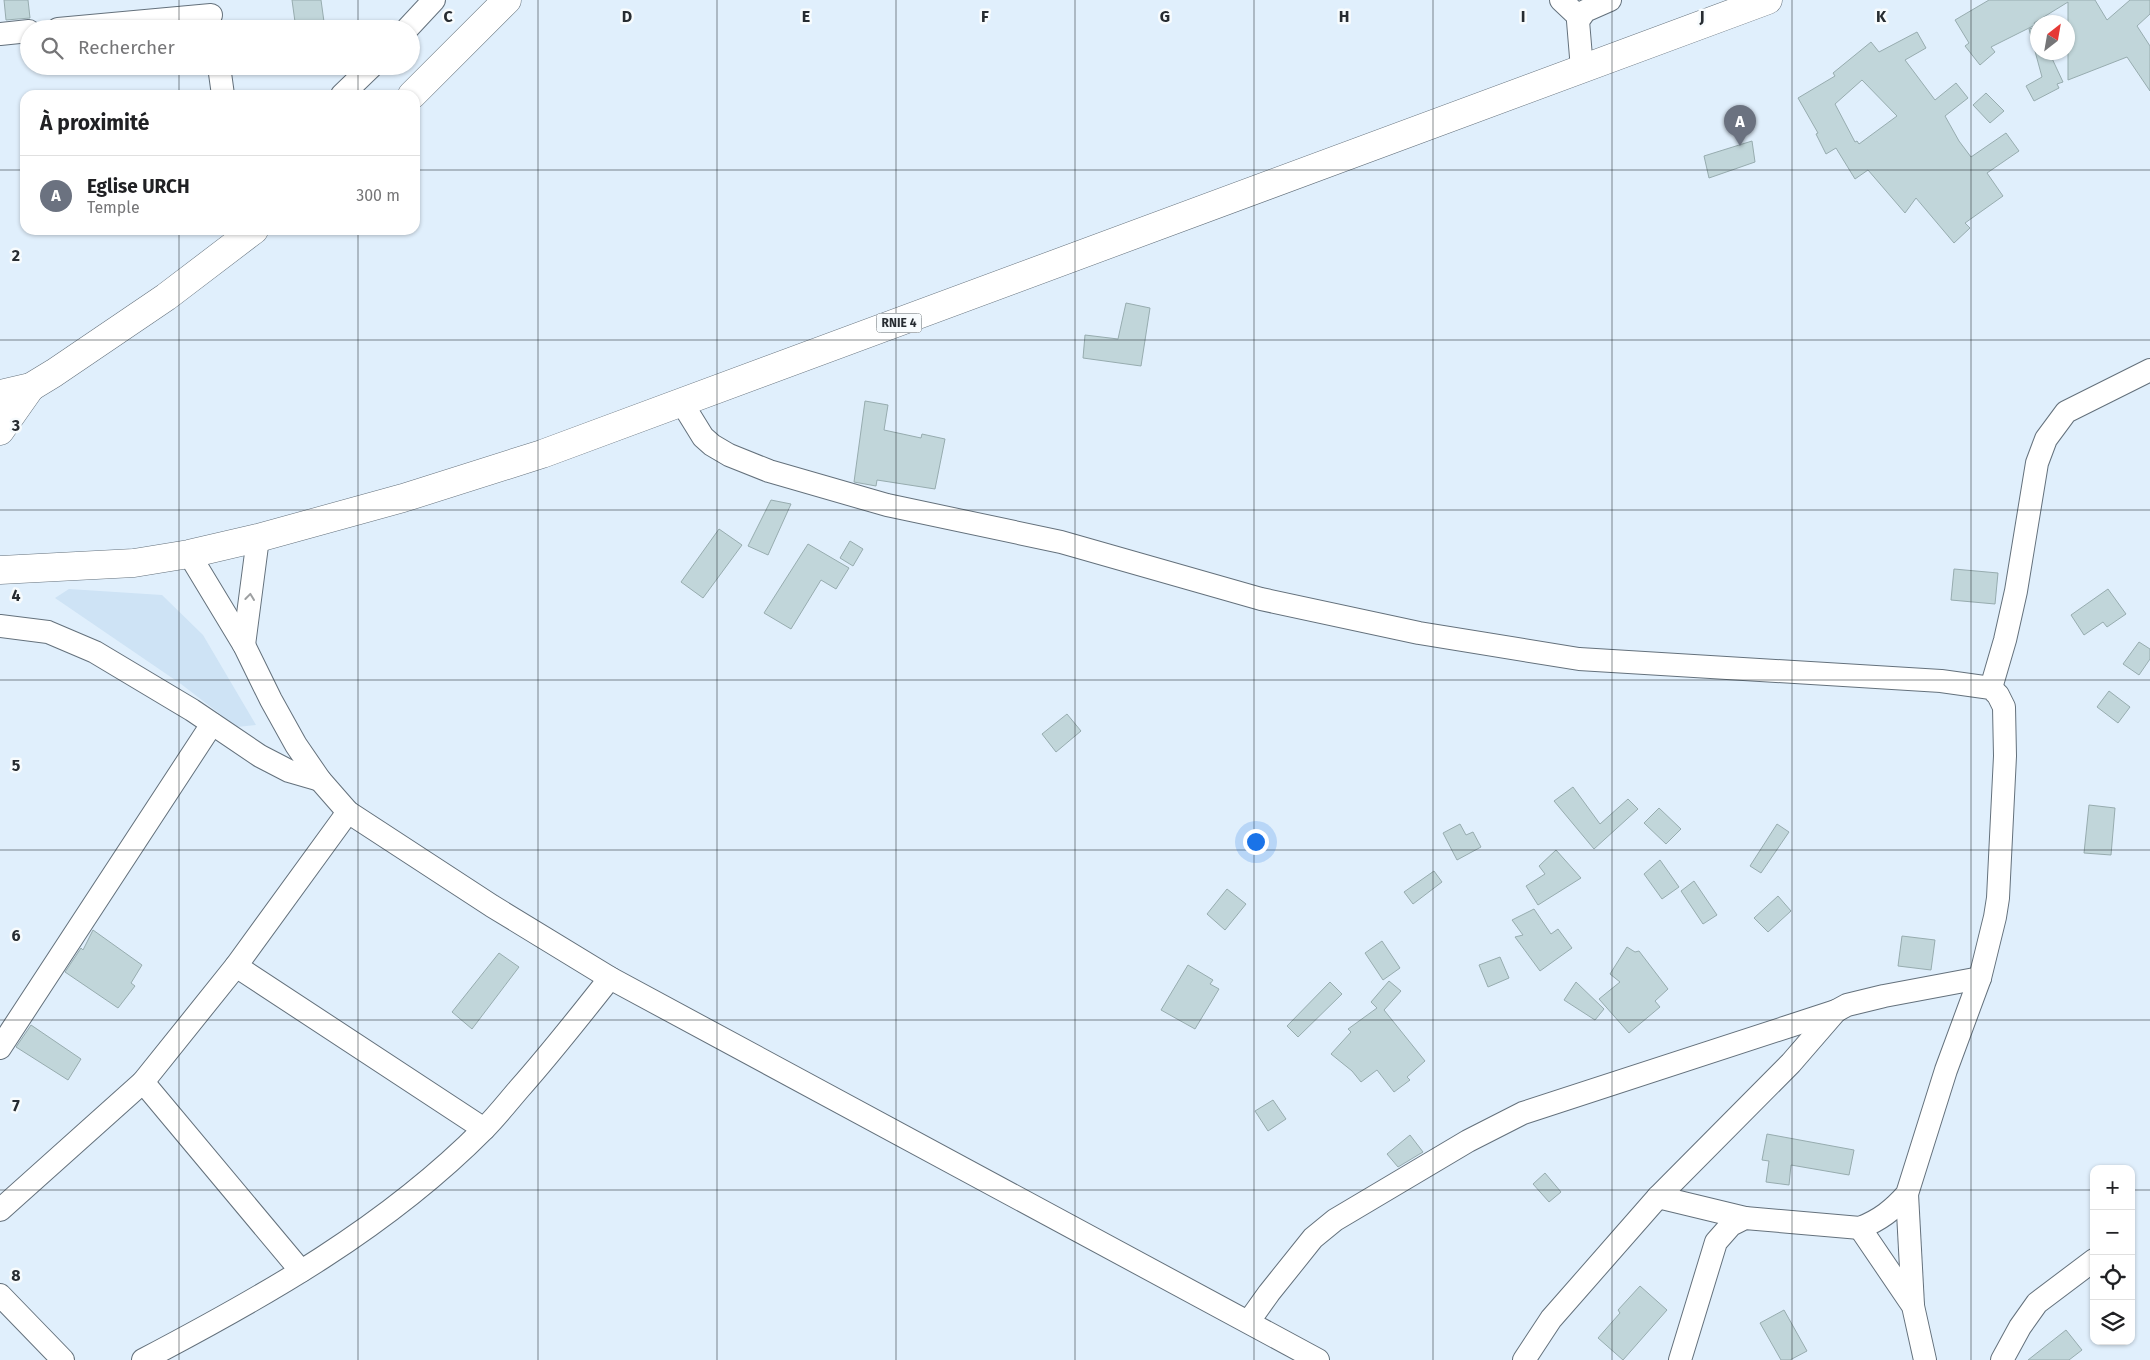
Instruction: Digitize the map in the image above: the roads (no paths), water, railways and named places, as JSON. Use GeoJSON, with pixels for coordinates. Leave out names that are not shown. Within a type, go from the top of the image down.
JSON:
{"type":"FeatureCollection","features":[{"type":"Feature","properties":{"kind":"main road"},"geometry":{"type":"LineString","coordinates":[[417,90],[507,0]]}},
{"type":"Feature","properties":{"kind":"main road","name":"RNIE 4"},"geometry":{"type":"LineString","coordinates":[[3,566],[75,567],[134,563],[189,554],[258,538],[403,498],[542,454],[1768,0]]}},
{"type":"Feature","properties":{"kind":"main road"},"geometry":{"type":"LineString","coordinates":[[0,394],[31,387],[166,297],[244,235]]}},
{"type":"Feature","properties":{"kind":"main road"},"geometry":{"type":"LineString","coordinates":[[0,431],[31,387]]}},
{"type":"Feature","properties":{"kind":"street"},"geometry":{"type":"LineString","coordinates":[[415,20],[434,0]]}},
{"type":"Feature","properties":{"kind":"street"},"geometry":{"type":"LineString","coordinates":[[1561,0],[1579,17]]}},
{"type":"Feature","properties":{"kind":"street"},"geometry":{"type":"LineString","coordinates":[[1582,69],[1577,25],[1579,17],[1585,10],[1610,0]]}},
{"type":"Feature","properties":{"kind":"street"},"geometry":{"type":"LineString","coordinates":[[157,20],[212,15]]}},
{"type":"Feature","properties":{"kind":"street"},"geometry":{"type":"LineString","coordinates":[[0,34],[20,32]]}},
{"type":"Feature","properties":{"kind":"street"},"geometry":{"type":"LineString","coordinates":[[220,75],[222,90]]}},
{"type":"Feature","properties":{"kind":"street"},"geometry":{"type":"LineString","coordinates":[[347,90],[363,75]]}},
{"type":"Feature","properties":{"kind":"street"},"geometry":{"type":"LineString","coordinates":[[1991,688],[2005,640],[2016,591],[2037,463],[2046,439],[2066,412],[2150,370]]}},
{"type":"Feature","properties":{"kind":"street"},"geometry":{"type":"LineString","coordinates":[[682,403],[702,437],[712,445],[729,455],[804,482],[887,505],[1061,542],[1261,599],[1419,633],[1579,659],[1940,681],[1991,688],[1998,695],[2004,707],[2005,756],[1998,898],[1995,917],[1980,978],[1946,1070],[1907,1194],[1913,1306],[1925,1360]]}},
{"type":"Feature","properties":{"kind":"street"},"geometry":{"type":"LineString","coordinates":[[244,645],[258,538]]}},
{"type":"Feature","properties":{"kind":"street"},"geometry":{"type":"LineString","coordinates":[[189,554],[244,645],[296,745],[320,780],[348,812],[492,906],[610,978],[1249,1321],[1318,1360]]}},
{"type":"Feature","properties":{"kind":"street"},"geometry":{"type":"LineString","coordinates":[[0,626],[48,632],[96,652],[260,756],[289,771],[320,780]]}},
{"type":"Feature","properties":{"kind":"street"},"geometry":{"type":"LineString","coordinates":[[0,1048],[212,724]]}},
{"type":"Feature","properties":{"kind":"street"},"geometry":{"type":"LineString","coordinates":[[0,1210],[143,1082],[236,966],[348,812]]}},
{"type":"Feature","properties":{"kind":"street"},"geometry":{"type":"LineString","coordinates":[[236,966],[484,1129]]}},
{"type":"Feature","properties":{"kind":"street"},"geometry":{"type":"LineString","coordinates":[[143,1360],[240,1309],[301,1271],[359,1234],[427,1181],[484,1129],[558,1044],[610,978]]}},
{"type":"Feature","properties":{"kind":"street"},"geometry":{"type":"LineString","coordinates":[[1249,1321],[1268,1292],[1313,1238],[1335,1220],[1468,1140],[1523,1113],[1836,1011],[1847,1005],[1980,978]]}},
{"type":"Feature","properties":{"kind":"street"},"geometry":{"type":"LineString","coordinates":[[1524,1360],[1551,1319],[1658,1197],[1791,1063],[1836,1011]]}},
{"type":"Feature","properties":{"kind":"street"},"geometry":{"type":"LineString","coordinates":[[143,1082],[301,1271]]}},
{"type":"Feature","properties":{"kind":"street"},"geometry":{"type":"LineString","coordinates":[[1658,1197],[1745,1218],[1860,1228],[1877,1221],[1893,1210],[1907,1194]]}},
{"type":"Feature","properties":{"kind":"street"},"geometry":{"type":"LineString","coordinates":[[1680,1360],[1716,1242],[1731,1225],[1745,1218]]}},
{"type":"Feature","properties":{"kind":"street"},"geometry":{"type":"LineString","coordinates":[[1860,1228],[1913,1306]]}},
{"type":"Feature","properties":{"kind":"street"},"geometry":{"type":"LineString","coordinates":[[2002,1360],[2020,1327],[2037,1303],[2090,1263]]}},
{"type":"Feature","properties":{"kind":"street"},"geometry":{"type":"LineString","coordinates":[[2,1303],[64,1360]]}},
{"type":"Feature","properties":{"kind":"place","name":"Eglise URCH"},"geometry":{"type":"Point","coordinates":[1740,146]}}]}
